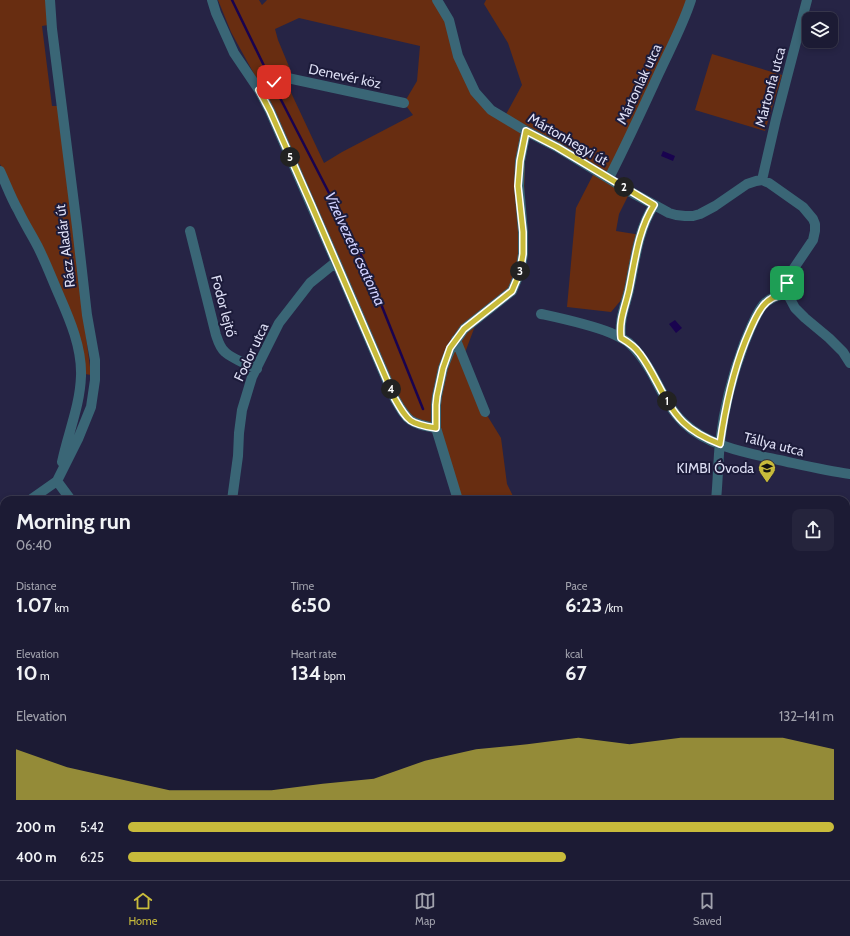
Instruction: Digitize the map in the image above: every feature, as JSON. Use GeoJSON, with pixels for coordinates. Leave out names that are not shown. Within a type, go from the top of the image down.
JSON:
{"type":"FeatureCollection","features":[{"type":"Feature","properties":{"kind":"street","name":"Rácz Aladár út"},"geometry":{"type":"LineString","coordinates":[[36,496],[57,481],[78,439],[91,407],[95,380],[95,360],[87,315],[52,29],[50,0]]}},
{"type":"Feature","properties":{"kind":"street"},"geometry":{"type":"LineString","coordinates":[[212,0],[216,13],[234,53],[259,90],[270,111],[395,399],[404,415],[411,422],[436,428]]}},
{"type":"Feature","properties":{"kind":"street","name":"Mártonhegyi út"},"geometry":{"type":"LineString","coordinates":[[437,0],[449,20],[458,56],[475,92],[491,110],[526,131],[557,147],[654,205],[676,215],[693,216],[715,206],[747,184],[756,180],[762,180]]}},
{"type":"Feature","properties":{"kind":"street","name":"Mártonlak utca"},"geometry":{"type":"LineString","coordinates":[[609,178],[674,41],[691,0]]}},
{"type":"Feature","properties":{"kind":"street","name":"Mártonfa utca"},"geometry":{"type":"LineString","coordinates":[[762,180],[776,118],[807,0]]}},
{"type":"Feature","properties":{"kind":"street","name":"Denevér köz"},"geometry":{"type":"LineString","coordinates":[[259,90],[283,77],[404,103]]}},
{"type":"Feature","properties":{"kind":"street"},"geometry":{"type":"LineString","coordinates":[[457,496],[436,428],[437,396],[443,368],[450,348],[464,329],[512,291],[520,272],[523,254],[523,232],[518,186],[520,161],[526,131]]}},
{"type":"Feature","properties":{"kind":"street","name":"Rácz Aladár út"},"geometry":{"type":"LineString","coordinates":[[0,172],[17,209],[38,246],[75,334],[79,352],[81,374],[80,389],[57,481]]}},
{"type":"Feature","properties":{"kind":"street"},"geometry":{"type":"LineString","coordinates":[[762,180],[769,183],[803,207],[813,219],[815,224],[813,240],[790,274],[787,283],[787,293],[796,308],[843,352],[850,363]]}},
{"type":"Feature","properties":{"kind":"street"},"geometry":{"type":"LineString","coordinates":[[621,338],[620,327],[624,304],[639,242],[644,222],[654,205]]}},
{"type":"Feature","properties":{"kind":"street","name":"Fodor lejtő"},"geometry":{"type":"LineString","coordinates":[[190,231],[216,335],[220,345],[225,353],[257,369]]}},
{"type":"Feature","properties":{"kind":"street","name":"Fodor utca"},"geometry":{"type":"LineString","coordinates":[[233,496],[242,410],[252,377],[280,323],[310,283],[336,262]]}},
{"type":"Feature","properties":{"kind":"street"},"geometry":{"type":"LineString","coordinates":[[716,496],[720,444],[733,377],[749,333],[764,305],[776,296],[787,293]]}},
{"type":"Feature","properties":{"kind":"street","name":"Tállya utca"},"geometry":{"type":"LineString","coordinates":[[541,314],[598,328],[629,343],[640,354],[672,409],[683,423],[696,432],[720,444],[749,453],[823,470],[850,474]]}},
{"type":"Feature","properties":{"kind":"street"},"geometry":{"type":"LineString","coordinates":[[456,340],[484,412]]}},
{"type":"Feature","properties":{"kind":"street"},"geometry":{"type":"LineString","coordinates":[[57,481],[68,496]]}},
{"type":"Feature","properties":{"kind":"shaded area"},"geometry":{"type":"Polygon","coordinates":[[[0,0],[46,0],[48,25],[42,26],[52,106],[59,106],[91,375],[85,374],[82,349],[0,164],[0,0]]]}},
{"type":"Feature","properties":{"kind":"shaded area"},"geometry":{"type":"Polygon","coordinates":[[[218,0],[259,0],[262,5],[267,0],[437,0],[475,92],[504,118],[522,85],[508,43],[484,4],[486,0],[691,0],[609,178],[526,131],[523,232],[512,291],[481,310],[463,358],[485,412],[501,438],[507,484],[513,496],[457,496],[437,428],[404,415],[266,93],[287,84],[324,163],[413,115],[404,103],[417,81],[420,46],[299,18],[275,29],[290,69],[259,83],[231,32],[218,0]]]}},
{"type":"Feature","properties":{"kind":"shaded area"},"geometry":{"type":"Polygon","coordinates":[[[712,54],[782,75],[765,131],[695,110],[712,54]]]}},
{"type":"Feature","properties":{"kind":"shaded area"},"geometry":{"type":"Polygon","coordinates":[[[663,151],[675,156],[673,161],[661,156],[663,151]]]}},
{"type":"Feature","properties":{"kind":"shaded area"},"geometry":{"type":"Polygon","coordinates":[[[594,173],[629,194],[619,214],[616,231],[641,235],[628,292],[611,312],[567,307],[576,208],[594,173]]]}},
{"type":"Feature","properties":{"kind":"shaded area"},"geometry":{"type":"Polygon","coordinates":[[[675,320],[682,328],[676,333],[669,324],[675,320]]]}},
{"type":"Feature","properties":{"kind":"waterway","name":"Vízelvezető csatorna"},"geometry":{"type":"LineString","coordinates":[[232,0],[268,74]]}},
{"type":"Feature","properties":{"kind":"waterway","name":"Vízelvezető csatorna"},"geometry":{"type":"LineString","coordinates":[[277,92],[363,259],[423,409]]}},
{"type":"Feature","properties":{"kind":"place","name":"KIMBI Óvoda"},"geometry":{"type":"Point","coordinates":[767,483]}},
{"type":"Feature","properties":{"kind":"route"},"geometry":{"type":"LineString","coordinates":[[274,82],[259,90],[270,111],[311,204],[395,399],[404,415],[411,422],[436,428],[437,396],[443,368],[450,348],[464,329],[512,291],[520,272],[523,254],[523,232],[518,186],[520,161],[526,131],[557,147],[654,205],[644,222],[624,304],[620,327],[621,338],[629,343],[640,354],[672,409],[683,423],[710,440],[720,444],[733,377],[749,333],[760,310],[772,298],[787,293],[787,283]]}}]}
